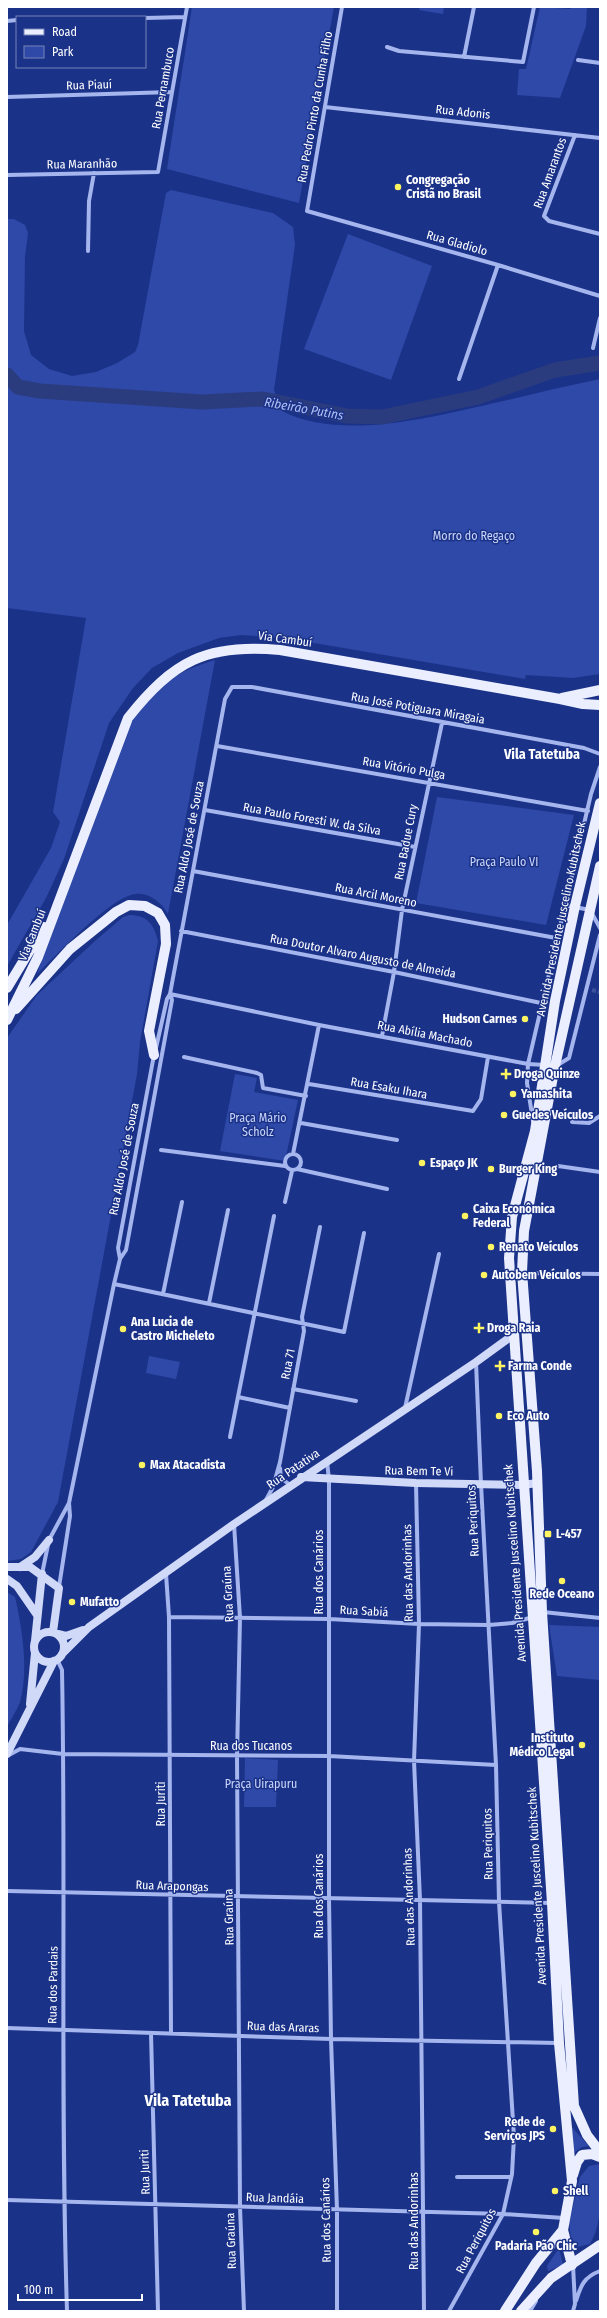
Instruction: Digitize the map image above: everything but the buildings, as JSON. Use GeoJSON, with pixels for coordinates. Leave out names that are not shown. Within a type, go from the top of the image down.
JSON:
{"type":"FeatureCollection","features":[{"type":"Feature","properties":{"kind":"main road","name":"Via Cambuí"},"geometry":{"type":"LineString","coordinates":[[7,1020],[38,957],[128,718],[143,699],[168,674],[194,660],[230,650],[254,648],[280,650],[583,704],[600,705]]}},
{"type":"Feature","properties":{"kind":"main road","name":"Via Cambuí"},"geometry":{"type":"LineString","coordinates":[[560,699],[600,690]]}},
{"type":"Feature","properties":{"kind":"main road"},"geometry":{"type":"LineString","coordinates":[[583,704],[600,714]]}},
{"type":"Feature","properties":{"kind":"main road","name":"Avenida Presidente Juscelino Kubitschek"},"geometry":{"type":"LineString","coordinates":[[506,2311],[536,2263],[563,2230],[572,2181],[559,2043],[537,1614],[537,1483],[522,1272],[524,1231],[550,1066],[555,1001],[575,906],[596,830],[600,803]]}},
{"type":"Feature","properties":{"kind":"main road","name":"Avenida Presidente Juscelino Kubitschek"},"geometry":{"type":"LineString","coordinates":[[600,866],[535,1131],[512,1216],[510,1273],[523,1485],[537,1614],[574,2106],[587,2135],[600,2152]]}},
{"type":"Feature","properties":{"kind":"main road","name":"Via Cambuí"},"geometry":{"type":"LineString","coordinates":[[7,988],[59,903]]}},
{"type":"Feature","properties":{"kind":"main road"},"geometry":{"type":"LineString","coordinates":[[7,1020],[70,949],[116,912],[128,905],[145,906],[158,913],[165,925],[166,944],[149,1031],[154,1055]]}},
{"type":"Feature","properties":{"kind":"main road","name":"Rua Patativa"},"geometry":{"type":"LineString","coordinates":[[7,1754],[58,1658],[89,1627],[166,1574],[301,1477],[476,1362],[513,1335]]}},
{"type":"Feature","properties":{"kind":"main road","name":"Rua Bem Te Vi"},"geometry":{"type":"LineString","coordinates":[[301,1477],[329,1480],[416,1483],[523,1485],[537,1483]]}},
{"type":"Feature","properties":{"kind":"main road"},"geometry":{"type":"LineString","coordinates":[[20,1567],[35,1557],[49,1540]]}},
{"type":"Feature","properties":{"kind":"main road"},"geometry":{"type":"LineString","coordinates":[[7,1567],[30,1567],[42,1574],[59,1588],[56,1633],[64,1646],[58,1658],[41,1660],[35,1653]]}},
{"type":"Feature","properties":{"kind":"main road"},"geometry":{"type":"LineString","coordinates":[[29,1711],[42,1574]]}},
{"type":"Feature","properties":{"kind":"main road"},"geometry":{"type":"LineString","coordinates":[[7,1579],[18,1586],[37,1616]]}},
{"type":"Feature","properties":{"kind":"main road","name":"Rua Patativa"},"geometry":{"type":"LineString","coordinates":[[56,1633],[66,1636],[89,1627]]}},
{"type":"Feature","properties":{"kind":"main road"},"geometry":{"type":"LineString","coordinates":[[35,1641],[40,1634],[56,1633]]}},
{"type":"Feature","properties":{"kind":"main road"},"geometry":{"type":"LineString","coordinates":[[572,2181],[577,2162],[582,2155],[592,2154],[600,2157]]}},
{"type":"Feature","properties":{"kind":"main road"},"geometry":{"type":"LineString","coordinates":[[563,2230],[572,2265]]}},
{"type":"Feature","properties":{"kind":"main road"},"geometry":{"type":"LineString","coordinates":[[521,2311],[551,2278],[572,2265],[600,2244]]}},
{"type":"Feature","properties":{"kind":"street","name":"Rua Pernambuco"},"geometry":{"type":"LineString","coordinates":[[158,172],[187,7]]}},
{"type":"Feature","properties":{"kind":"street","name":"Rua Pedro Pinto da Cunha Filho"},"geometry":{"type":"LineString","coordinates":[[307,211],[342,7]]}},
{"type":"Feature","properties":{"kind":"street"},"geometry":{"type":"LineString","coordinates":[[464,57],[474,7]]}},
{"type":"Feature","properties":{"kind":"street"},"geometry":{"type":"LineString","coordinates":[[387,47],[399,51],[523,62],[534,7]]}},
{"type":"Feature","properties":{"kind":"street"},"geometry":{"type":"LineString","coordinates":[[146,18],[185,17]]}},
{"type":"Feature","properties":{"kind":"street"},"geometry":{"type":"LineString","coordinates":[[578,60],[600,63]]}},
{"type":"Feature","properties":{"kind":"street","name":"Rua Piauí"},"geometry":{"type":"LineString","coordinates":[[7,97],[172,92]]}},
{"type":"Feature","properties":{"kind":"street","name":"Rua Adonis"},"geometry":{"type":"LineString","coordinates":[[325,107],[600,138]]}},
{"type":"Feature","properties":{"kind":"street","name":"Rua Amarantos"},"geometry":{"type":"LineString","coordinates":[[575,135],[545,212],[545,218],[600,234]]}},
{"type":"Feature","properties":{"kind":"street","name":"Rua Maranhão"},"geometry":{"type":"LineString","coordinates":[[7,175],[158,172]]}},
{"type":"Feature","properties":{"kind":"street"},"geometry":{"type":"LineString","coordinates":[[88,251],[89,202],[94,173]]}},
{"type":"Feature","properties":{"kind":"street","name":"Rua Gladiolo"},"geometry":{"type":"LineString","coordinates":[[307,211],[498,264],[600,296]]}},
{"type":"Feature","properties":{"kind":"street"},"geometry":{"type":"LineString","coordinates":[[459,378],[498,264]]}},
{"type":"Feature","properties":{"kind":"street"},"geometry":{"type":"LineString","coordinates":[[593,348],[600,318]]}},
{"type":"Feature","properties":{"kind":"street","name":"Rua José Potiguara Miragaia"},"geometry":{"type":"LineString","coordinates":[[232,687],[252,687],[584,748],[600,754]]}},
{"type":"Feature","properties":{"kind":"street","name":"Rua Aldo José de Souza"},"geometry":{"type":"LineString","coordinates":[[120,1259],[118,1248],[154,1055],[167,999],[170,994],[227,693],[232,687]]}},
{"type":"Feature","properties":{"kind":"street","name":"Rua Badue Cury"},"geometry":{"type":"LineString","coordinates":[[382,1036],[394,972],[402,910],[428,782],[442,723]]}},
{"type":"Feature","properties":{"kind":"street","name":"Rua Vitório Pulga"},"geometry":{"type":"LineString","coordinates":[[217,746],[588,811]]}},
{"type":"Feature","properties":{"kind":"street"},"geometry":{"type":"LineString","coordinates":[[535,1131],[527,1083],[528,1064],[556,938],[588,811],[590,794],[600,767]]}},
{"type":"Feature","properties":{"kind":"street","name":"Rua Paulo Foresti W. da Silva"},"geometry":{"type":"LineString","coordinates":[[205,810],[416,847]]}},
{"type":"Feature","properties":{"kind":"street"},"geometry":{"type":"LineString","coordinates":[[582,832],[596,830]]}},
{"type":"Feature","properties":{"kind":"street","name":"Rua Arcil Moreno"},"geometry":{"type":"LineString","coordinates":[[193,871],[556,938]]}},
{"type":"Feature","properties":{"kind":"street"},"geometry":{"type":"LineString","coordinates":[[564,905],[590,910],[600,928]]}},
{"type":"Feature","properties":{"kind":"street","name":"Rua Doutor Alvaro Augusto de Almeida"},"geometry":{"type":"LineString","coordinates":[[181,931],[394,972],[541,1003]]}},
{"type":"Feature","properties":{"kind":"street"},"geometry":{"type":"LineString","coordinates":[[550,1066],[569,1058],[600,935]]}},
{"type":"Feature","properties":{"kind":"street"},"geometry":{"type":"LineString","coordinates":[[587,989],[592,990]]}},
{"type":"Feature","properties":{"kind":"street","name":"Rua Aldo José de Souza"},"geometry":{"type":"LineString","coordinates":[[59,1588],[70,1516],[69,1503],[114,1284],[120,1259],[126,1250],[172,1000],[170,994]]}},
{"type":"Feature","properties":{"kind":"street","name":"Rua Abília Machado"},"geometry":{"type":"LineString","coordinates":[[170,994],[319,1025],[488,1057],[550,1066]]}},
{"type":"Feature","properties":{"kind":"street"},"geometry":{"type":"LineString","coordinates":[[285,1166],[286,1158],[293,1154],[301,1123],[319,1025]]}},
{"type":"Feature","properties":{"kind":"street"},"geometry":{"type":"LineString","coordinates":[[184,1057],[257,1073],[261,1075],[263,1088],[306,1096]]}},
{"type":"Feature","properties":{"kind":"street","name":"Rua Esaku Ihara"},"geometry":{"type":"LineString","coordinates":[[308,1084],[465,1111],[473,1111],[478,1107],[484,1085],[488,1057]]}},
{"type":"Feature","properties":{"kind":"street"},"geometry":{"type":"LineString","coordinates":[[572,1122],[589,1123],[600,1116]]}},
{"type":"Feature","properties":{"kind":"street"},"geometry":{"type":"LineString","coordinates":[[301,1123],[397,1140]]}},
{"type":"Feature","properties":{"kind":"street"},"geometry":{"type":"LineString","coordinates":[[161,1150],[285,1166],[292,1171]]}},
{"type":"Feature","properties":{"kind":"street"},"geometry":{"type":"LineString","coordinates":[[292,1171],[297,1169],[301,1164],[300,1159],[293,1154]]}},
{"type":"Feature","properties":{"kind":"street"},"geometry":{"type":"LineString","coordinates":[[558,1166],[600,1172]]}},
{"type":"Feature","properties":{"kind":"street"},"geometry":{"type":"LineString","coordinates":[[297,1169],[387,1189]]}},
{"type":"Feature","properties":{"kind":"street"},"geometry":{"type":"LineString","coordinates":[[285,1202],[292,1171]]}},
{"type":"Feature","properties":{"kind":"street"},"geometry":{"type":"LineString","coordinates":[[163,1294],[182,1202]]}},
{"type":"Feature","properties":{"kind":"street"},"geometry":{"type":"LineString","coordinates":[[210,1303],[228,1210]]}},
{"type":"Feature","properties":{"kind":"street"},"geometry":{"type":"LineString","coordinates":[[230,1437],[274,1216]]}},
{"type":"Feature","properties":{"kind":"street","name":"Rua 71"},"geometry":{"type":"LineString","coordinates":[[265,1502],[273,1487],[280,1462],[304,1324],[302,1317],[320,1227]]}},
{"type":"Feature","properties":{"kind":"street"},"geometry":{"type":"LineString","coordinates":[[114,1284],[344,1332],[364,1233]]}},
{"type":"Feature","properties":{"kind":"street"},"geometry":{"type":"LineString","coordinates":[[405,1409],[439,1254]]}},
{"type":"Feature","properties":{"kind":"street"},"geometry":{"type":"LineString","coordinates":[[510,1273],[600,1274]]}},
{"type":"Feature","properties":{"kind":"street","name":"Rua Periquitos"},"geometry":{"type":"LineString","coordinates":[[449,2311],[503,2214],[511,2177],[514,2137],[499,1902],[496,1765],[476,1362]]}},
{"type":"Feature","properties":{"kind":"street"},"geometry":{"type":"LineString","coordinates":[[293,1389],[356,1401]]}},
{"type":"Feature","properties":{"kind":"street"},"geometry":{"type":"LineString","coordinates":[[238,1397],[290,1408]]}},
{"type":"Feature","properties":{"kind":"street","name":"Rua dos Canários"},"geometry":{"type":"LineString","coordinates":[[326,1460],[329,1480],[330,2039],[337,2210],[336,2311]]}},
{"type":"Feature","properties":{"kind":"street"},"geometry":{"type":"LineString","coordinates":[[280,1462],[280,1478],[290,1485]]}},
{"type":"Feature","properties":{"kind":"street","name":"Rua das Andorinhas"},"geometry":{"type":"LineString","coordinates":[[416,1483],[419,1624],[414,1761],[420,1900],[424,2311]]}},
{"type":"Feature","properties":{"kind":"street","name":"Rua Aldo José de Souza"},"geometry":{"type":"LineString","coordinates":[[42,1574],[49,1540],[69,1503]]}},
{"type":"Feature","properties":{"kind":"street","name":"Rua Graúna"},"geometry":{"type":"LineString","coordinates":[[234,1524],[240,1618],[237,1756],[240,2207],[244,2311]]}},
{"type":"Feature","properties":{"kind":"street","name":"Rua Juriti"},"geometry":{"type":"LineString","coordinates":[[166,1574],[169,1617],[171,2033]]}},
{"type":"Feature","properties":{"kind":"street"},"geometry":{"type":"LineString","coordinates":[[537,1614],[600,1618]]}},
{"type":"Feature","properties":{"kind":"street","name":"Rua Sabiá"},"geometry":{"type":"LineString","coordinates":[[169,1617],[329,1619],[419,1624],[489,1625],[512,1623],[537,1614]]}},
{"type":"Feature","properties":{"kind":"street","name":"Rua dos Pardais"},"geometry":{"type":"LineString","coordinates":[[58,1658],[62,1670],[65,1892],[63,2201],[67,2311]]}},
{"type":"Feature","properties":{"kind":"street","name":"Rua dos Tucanos"},"geometry":{"type":"LineString","coordinates":[[7,1754],[20,1749],[63,1754],[329,1756],[496,1765]]}},
{"type":"Feature","properties":{"kind":"street","name":"Rua Arapongas"},"geometry":{"type":"LineString","coordinates":[[7,1891],[238,1898],[552,1903]]}},
{"type":"Feature","properties":{"kind":"street","name":"Rua das Araras"},"geometry":{"type":"LineString","coordinates":[[7,2028],[330,2039],[559,2043]]}},
{"type":"Feature","properties":{"kind":"street","name":"Rua Juriti"},"geometry":{"type":"LineString","coordinates":[[151,2032],[158,2311]]}},
{"type":"Feature","properties":{"kind":"street"},"geometry":{"type":"LineString","coordinates":[[457,2177],[511,2177]]}},
{"type":"Feature","properties":{"kind":"street","name":"Rua Jandáia"},"geometry":{"type":"LineString","coordinates":[[7,2200],[424,2213],[503,2214],[566,2219]]}},
{"type":"Feature","properties":{"kind":"street"},"geometry":{"type":"LineString","coordinates":[[572,2265],[575,2304]]}},
{"type":"Feature","properties":{"kind":"street"},"geometry":{"type":"LineString","coordinates":[[574,2311],[581,2285],[589,2275],[600,2271]]}},
{"type":"Feature","properties":{"kind":"street"},"geometry":{"type":"LineString","coordinates":[[530,2311],[551,2278]]}},
{"type":"Feature","properties":{"kind":"green space"},"geometry":{"type":"Polygon","coordinates":[[[192,7],[334,7],[299,203],[167,169],[192,7]]]}},
{"type":"Feature","properties":{"kind":"green space"},"geometry":{"type":"Polygon","coordinates":[[[420,7],[444,7],[443,14],[419,10],[420,7]]]}},
{"type":"Feature","properties":{"kind":"green space"},"geometry":{"type":"Polygon","coordinates":[[[540,7],[570,9],[571,7],[587,7],[586,26],[560,98],[517,95],[519,69],[526,69],[540,7]]]}},
{"type":"Feature","properties":{"kind":"green space","name":"Morro do Regaço"},"geometry":{"type":"Polygon","coordinates":[[[171,190],[273,213],[293,227],[295,245],[274,390],[282,411],[306,420],[332,425],[389,423],[447,414],[600,379],[600,674],[573,678],[526,675],[525,679],[285,638],[241,635],[219,638],[178,653],[152,668],[133,688],[109,723],[64,859],[46,898],[7,966],[7,925],[51,848],[60,822],[53,812],[86,618],[7,608],[7,219],[14,219],[25,225],[28,233],[25,257],[24,331],[31,355],[49,369],[72,376],[96,372],[117,363],[135,352],[138,345],[166,193],[171,190]]]}},
{"type":"Feature","properties":{"kind":"green space"},"geometry":{"type":"Polygon","coordinates":[[[348,234],[432,266],[391,380],[304,349],[348,234]]]}},
{"type":"Feature","properties":{"kind":"green space"},"geometry":{"type":"Polygon","coordinates":[[[215,660],[168,914],[159,902],[146,895],[136,894],[125,897],[99,915],[84,928],[37,974],[63,898],[131,721],[167,682],[188,670],[215,660]]]}},
{"type":"Feature","properties":{"kind":"green space","name":"Praça Paulo VI"},"geometry":{"type":"Polygon","coordinates":[[[437,797],[574,815],[546,925],[416,903],[437,797]]]}},
{"type":"Feature","properties":{"kind":"green space"},"geometry":{"type":"Polygon","coordinates":[[[129,915],[141,917],[149,922],[152,925],[158,941],[140,1042],[137,1074],[58,1502],[31,1552],[21,1559],[7,1561],[7,1038],[37,995],[95,941],[123,917],[129,915]]]}},
{"type":"Feature","properties":{"kind":"green space","name":"Praça Mário Scholz"},"geometry":{"type":"Polygon","coordinates":[[[235,1074],[257,1078],[254,1092],[298,1100],[285,1161],[220,1151],[235,1074]]]}},
{"type":"Feature","properties":{"kind":"green space"},"geometry":{"type":"Polygon","coordinates":[[[149,1356],[180,1362],[176,1379],[146,1373],[149,1356]]]}},
{"type":"Feature","properties":{"kind":"green space"},"geometry":{"type":"Polygon","coordinates":[[[7,1592],[15,1597],[20,1622],[24,1649],[24,1677],[20,1702],[7,1727],[7,1592]]]}},
{"type":"Feature","properties":{"kind":"green space"},"geometry":{"type":"Polygon","coordinates":[[[549,1625],[600,1627],[600,1680],[557,1676],[549,1625]]]}},
{"type":"Feature","properties":{"kind":"green space","name":"Praça Uirapuru"},"geometry":{"type":"Polygon","coordinates":[[[245,1758],[278,1760],[276,1807],[244,1807],[245,1758]]]}},
{"type":"Feature","properties":{"kind":"green space"},"geometry":{"type":"Polygon","coordinates":[[[569,2124],[589,2146],[582,2147],[572,2154],[569,2124]]]}},
{"type":"Feature","properties":{"kind":"green space"},"geometry":{"type":"Polygon","coordinates":[[[600,2164],[601,2195],[597,2225],[590,2244],[578,2247],[571,2237],[569,2223],[580,2177],[589,2166],[600,2164]]]}},
{"type":"Feature","properties":{"kind":"green space"},"geometry":{"type":"Polygon","coordinates":[[[559,2248],[563,2265],[548,2271],[547,2266],[559,2248]]]}},
{"type":"Feature","properties":{"kind":"waterway","name":"Ribeirão Putins"},"geometry":{"type":"LineString","coordinates":[[7,375],[18,387],[40,391],[202,402],[263,399],[347,416],[382,417],[478,397],[555,370],[600,363]]}},
{"type":"Feature","properties":{"kind":"tunnel"},"geometry":{"type":"LineString","coordinates":[[592,990],[600,992]]}},
{"type":"Feature","properties":{"kind":"place","name":"Congregação Cristã no Brasil"},"geometry":{"type":"Point","coordinates":[398,187]}},
{"type":"Feature","properties":{"kind":"place","name":"Hudson Carnes"},"geometry":{"type":"Point","coordinates":[525,1019]}},
{"type":"Feature","properties":{"kind":"place","name":"Droga Quinze"},"geometry":{"type":"Point","coordinates":[506,1074]}},
{"type":"Feature","properties":{"kind":"place","name":"Yamashita"},"geometry":{"type":"Point","coordinates":[513,1094]}},
{"type":"Feature","properties":{"kind":"place","name":"Guedes Veículos"},"geometry":{"type":"Point","coordinates":[504,1115]}},
{"type":"Feature","properties":{"kind":"place","name":"Espaço JK"},"geometry":{"type":"Point","coordinates":[422,1163]}},
{"type":"Feature","properties":{"kind":"place","name":"Burger King"},"geometry":{"type":"Point","coordinates":[491,1169]}},
{"type":"Feature","properties":{"kind":"place","name":"Caixa Econômica Federal"},"geometry":{"type":"Point","coordinates":[465,1216]}},
{"type":"Feature","properties":{"kind":"place","name":"Renato Veículos"},"geometry":{"type":"Point","coordinates":[491,1247]}},
{"type":"Feature","properties":{"kind":"place","name":"Autobem Veículos"},"geometry":{"type":"Point","coordinates":[484,1275]}},
{"type":"Feature","properties":{"kind":"place","name":"Droga Raia"},"geometry":{"type":"Point","coordinates":[479,1328]}},
{"type":"Feature","properties":{"kind":"place","name":"Ana Lucia de Castro Micheleto"},"geometry":{"type":"Point","coordinates":[123,1329]}},
{"type":"Feature","properties":{"kind":"place","name":"Farma Conde"},"geometry":{"type":"Point","coordinates":[500,1366]}},
{"type":"Feature","properties":{"kind":"place","name":"Eco Auto"},"geometry":{"type":"Point","coordinates":[499,1416]}},
{"type":"Feature","properties":{"kind":"place","name":"Max Atacadista"},"geometry":{"type":"Point","coordinates":[142,1465]}},
{"type":"Feature","properties":{"kind":"place","name":"L-457"},"geometry":{"type":"Point","coordinates":[548,1534]}},
{"type":"Feature","properties":{"kind":"place","name":"Rede Oceano"},"geometry":{"type":"Point","coordinates":[562,1581]}},
{"type":"Feature","properties":{"kind":"place","name":"Mufatto"},"geometry":{"type":"Point","coordinates":[72,1602]}},
{"type":"Feature","properties":{"kind":"place","name":"Instituto Médico Legal"},"geometry":{"type":"Point","coordinates":[582,1745]}},
{"type":"Feature","properties":{"kind":"place","name":"Rede de Serviços JPS"},"geometry":{"type":"Point","coordinates":[553,2129]}},
{"type":"Feature","properties":{"kind":"place","name":"Shell"},"geometry":{"type":"Point","coordinates":[555,2191]}},
{"type":"Feature","properties":{"kind":"place","name":"Padaria Pão Chic"},"geometry":{"type":"Point","coordinates":[536,2232]}},
{"type":"Feature","properties":{"kind":"district","name":"Vila Tatetuba"},"geometry":{"type":"Point","coordinates":[542,754]}},
{"type":"Feature","properties":{"kind":"district","name":"Vila Tatetuba"},"geometry":{"type":"Point","coordinates":[188,2100]}}]}
